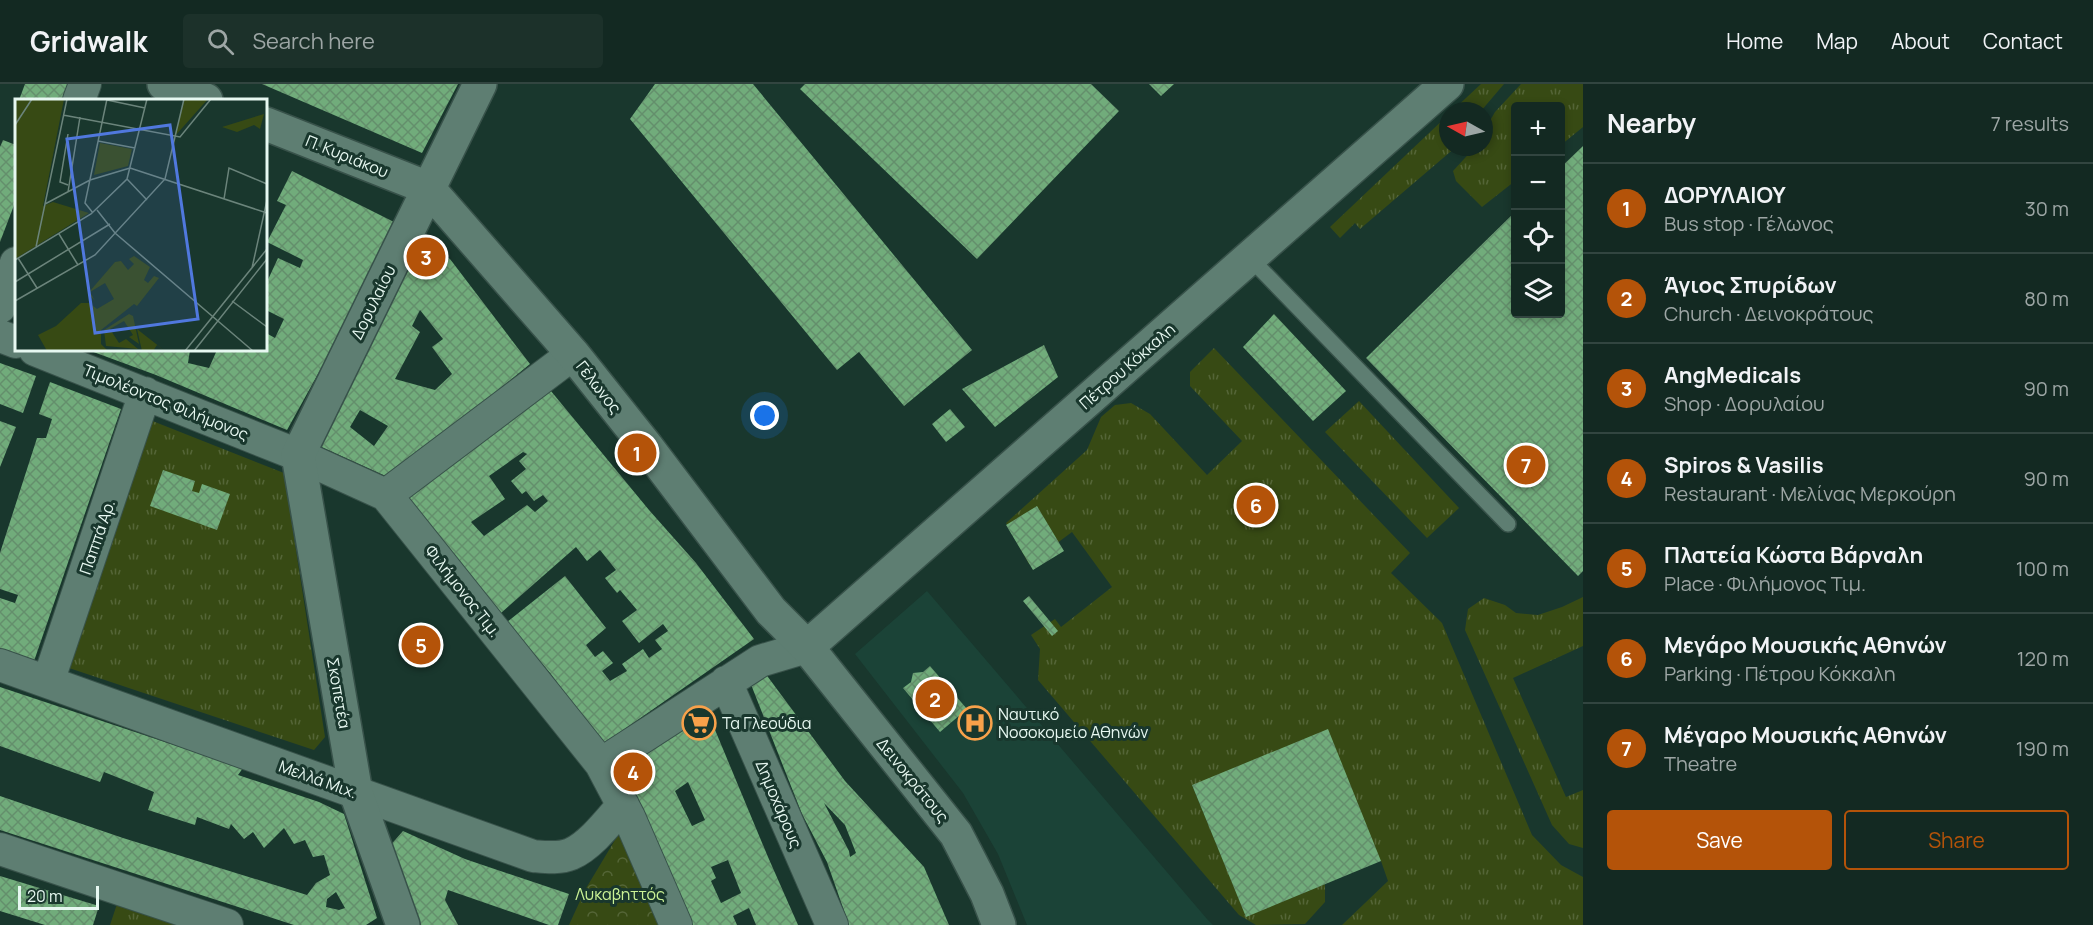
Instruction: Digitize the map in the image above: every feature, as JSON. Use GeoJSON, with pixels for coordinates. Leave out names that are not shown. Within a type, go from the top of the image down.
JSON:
{"type":"FeatureCollection","features":[{"type":"Feature","properties":{"kind":"street"},"geometry":{"type":"LineString","coordinates":[[79,99],[85,84]]}},
{"type":"Feature","properties":{"kind":"street"},"geometry":{"type":"LineString","coordinates":[[164,84],[203,99]]}},
{"type":"Feature","properties":{"kind":"street","name":"Δορυλαίου"},"geometry":{"type":"LineString","coordinates":[[298,455],[480,84]]}},
{"type":"Feature","properties":{"kind":"street","name":"Πέτρου Κόκκαλη"},"geometry":{"type":"LineString","coordinates":[[807,648],[1448,84]]}},
{"type":"Feature","properties":{"kind":"street","name":"Π. Κυριάκου"},"geometry":{"type":"LineString","coordinates":[[267,124],[428,188]]}},
{"type":"Feature","properties":{"kind":"street","name":"Γέλωνος"},"geometry":{"type":"LineString","coordinates":[[428,188],[573,354],[771,611],[807,648]]}},
{"type":"Feature","properties":{"kind":"street"},"geometry":{"type":"LineString","coordinates":[[0,307],[15,266]]}},
{"type":"Feature","properties":{"kind":"street"},"geometry":{"type":"LineString","coordinates":[[0,336],[15,342]]}},
{"type":"Feature","properties":{"kind":"street","name":"Τιμoλέοντος Φιλήμονος"},"geometry":{"type":"LineString","coordinates":[[38,351],[298,455]]}},
{"type":"Feature","properties":{"kind":"street"},"geometry":{"type":"LineString","coordinates":[[386,495],[573,354]]}},
{"type":"Feature","properties":{"kind":"street","name":"Παππά Αρ."},"geometry":{"type":"LineString","coordinates":[[48,682],[145,393]]}},
{"type":"Feature","properties":{"kind":"street","name":"Φιλήμονος Τιμ."},"geometry":{"type":"LineString","coordinates":[[298,455],[386,495],[601,764],[623,805],[676,925]]}},
{"type":"Feature","properties":{"kind":"street","name":"Σκοπετέα"},"geometry":{"type":"LineString","coordinates":[[298,455],[356,793],[403,925]]}},
{"type":"Feature","properties":{"kind":"street"},"geometry":{"type":"LineString","coordinates":[[601,764],[760,661],[807,648]]}},
{"type":"Feature","properties":{"kind":"street","name":"Δεινοκράτους"},"geometry":{"type":"LineString","coordinates":[[807,648],[956,834],[987,894],[999,925]]}},
{"type":"Feature","properties":{"kind":"street","name":"Μελλά Μιχ."},"geometry":{"type":"LineString","coordinates":[[0,665],[533,856],[570,855],[597,834],[623,805]]}},
{"type":"Feature","properties":{"kind":"street","name":"Δημοχάρους"},"geometry":{"type":"LineString","coordinates":[[726,682],[832,925]]}},
{"type":"Feature","properties":{"kind":"street"},"geometry":{"type":"LineString","coordinates":[[0,849],[227,925]]}},
{"type":"Feature","properties":{"kind":"lane"},"geometry":{"type":"LineString","coordinates":[[1250,258],[1508,524]]}},
{"type":"Feature","properties":{"kind":"shaded area","name":"Ναυτικό Νοσοκομείο Αθηνών"},"geometry":{"type":"Polygon","coordinates":[[[927,591],[1213,925],[1027,925],[998,854],[963,793],[855,654],[927,591]]]}},
{"type":"Feature","properties":{"kind":"green space"},"geometry":{"type":"Polygon","coordinates":[[[1481,84],[1504,84],[1489,102],[1462,102],[1481,84]]]}},
{"type":"Feature","properties":{"kind":"green space"},"geometry":{"type":"Polygon","coordinates":[[[1521,84],[1583,84],[1583,127],[1565,142],[1565,102],[1511,102],[1511,184],[1482,207],[1456,181],[1453,171],[1467,156],[1493,156],[1493,115],[1521,84]]]}},
{"type":"Feature","properties":{"kind":"green space"},"geometry":{"type":"Polygon","coordinates":[[[1439,124],[1439,156],[1445,156],[1360,229],[1355,223],[1340,238],[1330,227],[1439,124]]]}},
{"type":"Feature","properties":{"kind":"green space"},"geometry":{"type":"Polygon","coordinates":[[[1214,348],[1410,553],[1391,573],[1442,623],[1532,835],[1561,865],[1583,877],[1583,925],[1342,925],[1388,881],[1381,861],[1192,785],[1246,916],[1325,884],[1325,902],[1305,924],[1256,925],[1239,915],[1038,680],[1040,649],[1031,635],[1055,619],[1061,627],[1112,587],[1072,532],[1029,564],[1006,523],[1087,450],[1101,417],[1115,405],[1131,403],[1150,414],[1207,475],[1242,441],[1190,386],[1190,372],[1214,348]]]}},
{"type":"Feature","properties":{"kind":"green space"},"geometry":{"type":"Polygon","coordinates":[[[1359,401],[1459,508],[1427,538],[1325,432],[1359,401]]]}},
{"type":"Feature","properties":{"kind":"green space"},"geometry":{"type":"Polygon","coordinates":[[[150,420],[284,473],[325,737],[314,750],[66,667],[150,420]]]}},
{"type":"Feature","properties":{"kind":"green space"},"geometry":{"type":"Polygon","coordinates":[[[1583,597],[1583,646],[1513,678],[1566,797],[1583,790],[1583,848],[1569,844],[1552,825],[1465,630],[1468,609],[1484,598],[1505,605],[1516,613],[1538,615],[1583,597]]]}},
{"type":"Feature","properties":{"kind":"green space","name":"Λυκαβηττός"},"geometry":{"type":"Polygon","coordinates":[[[618,835],[631,838],[668,925],[569,925],[585,890],[618,835]]]}},
{"type":"Feature","properties":{"kind":"green space"},"geometry":{"type":"Polygon","coordinates":[[[119,898],[203,925],[110,925],[119,898]]]}},
{"type":"Feature","properties":{"kind":"building"},"geometry":{"type":"Polygon","coordinates":[[[25,84],[68,84],[62,99],[19,99],[25,84]]]}},
{"type":"Feature","properties":{"kind":"building"},"geometry":{"type":"Polygon","coordinates":[[[262,84],[458,84],[422,153],[262,84]]]}},
{"type":"Feature","properties":{"kind":"building"},"geometry":{"type":"Polygon","coordinates":[[[655,84],[753,84],[972,350],[904,406],[859,352],[837,370],[630,119],[655,84]]]}},
{"type":"Feature","properties":{"kind":"building"},"geometry":{"type":"Polygon","coordinates":[[[805,84],[1091,84],[1119,111],[977,259],[800,89],[805,84]]]}},
{"type":"Feature","properties":{"kind":"building"},"geometry":{"type":"Polygon","coordinates":[[[1149,84],[1174,84],[1161,96],[1149,84]]]}},
{"type":"Feature","properties":{"kind":"building"},"geometry":{"type":"Polygon","coordinates":[[[3,140],[15,145],[15,203],[0,242],[0,147],[3,140]]]}},
{"type":"Feature","properties":{"kind":"building"},"geometry":{"type":"Polygon","coordinates":[[[1583,146],[1583,571],[1578,576],[1366,358],[1511,216],[1511,318],[1565,318],[1565,163],[1583,146]]]}},
{"type":"Feature","properties":{"kind":"building"},"geometry":{"type":"Polygon","coordinates":[[[292,171],[394,222],[329,354],[287,430],[156,375],[91,351],[190,351],[188,363],[209,368],[217,351],[267,351],[267,334],[275,338],[284,319],[267,310],[267,282],[278,258],[300,268],[303,260],[267,242],[286,205],[277,201],[292,171]]]}},
{"type":"Feature","properties":{"kind":"building"},"geometry":{"type":"Polygon","coordinates":[[[425,251],[439,252],[450,259],[530,364],[390,478],[315,444],[411,255],[425,251]],[[420,310],[412,326],[420,332],[395,379],[435,390],[452,374],[432,347],[443,339],[420,310]],[[360,410],[350,427],[374,446],[388,426],[360,410]]]}},
{"type":"Feature","properties":{"kind":"building"},"geometry":{"type":"Polygon","coordinates":[[[1274,314],[1346,391],[1313,421],[1243,347],[1274,314]]]}},
{"type":"Feature","properties":{"kind":"building"},"geometry":{"type":"Polygon","coordinates":[[[1044,345],[1058,377],[995,427],[962,389],[1044,345]]]}},
{"type":"Feature","properties":{"kind":"building"},"geometry":{"type":"Polygon","coordinates":[[[0,363],[36,376],[23,413],[0,404],[0,363]]]}},
{"type":"Feature","properties":{"kind":"building"},"geometry":{"type":"Polygon","coordinates":[[[50,382],[121,409],[33,664],[0,652],[0,598],[15,603],[18,595],[0,589],[0,553],[37,438],[46,438],[52,419],[39,414],[50,382]]]}},
{"type":"Feature","properties":{"kind":"building"},"geometry":{"type":"Polygon","coordinates":[[[546,385],[696,563],[754,639],[603,744],[550,673],[507,622],[565,576],[606,628],[586,645],[595,657],[603,651],[613,663],[602,671],[610,681],[627,671],[622,664],[643,649],[649,658],[662,649],[655,640],[668,631],[663,624],[639,643],[622,621],[637,610],[620,590],[617,593],[605,578],[616,570],[600,550],[587,561],[576,547],[501,613],[400,491],[546,385]],[[523,452],[489,476],[505,499],[471,522],[484,536],[527,505],[535,512],[548,501],[543,495],[534,501],[526,491],[522,494],[511,481],[526,469],[519,461],[527,454],[523,452]]]}},
{"type":"Feature","properties":{"kind":"building"},"geometry":{"type":"Polygon","coordinates":[[[950,409],[965,427],[946,442],[932,424],[950,409]]]}},
{"type":"Feature","properties":{"kind":"building"},"geometry":{"type":"Polygon","coordinates":[[[0,421],[16,427],[0,467],[0,421]]]}},
{"type":"Feature","properties":{"kind":"building"},"geometry":{"type":"Polygon","coordinates":[[[163,470],[195,481],[192,491],[199,493],[202,484],[230,494],[217,530],[150,506],[163,470]]]}},
{"type":"Feature","properties":{"kind":"building"},"geometry":{"type":"Polygon","coordinates":[[[1037,506],[1064,551],[1033,570],[1006,525],[1037,506]]]}},
{"type":"Feature","properties":{"kind":"building"},"geometry":{"type":"Polygon","coordinates":[[[1029,596],[1058,631],[1052,636],[1023,601],[1029,596]]]}},
{"type":"Feature","properties":{"kind":"building"},"geometry":{"type":"Polygon","coordinates":[[[930,666],[967,709],[940,732],[903,688],[911,682],[913,673],[923,672],[930,666]]]}},
{"type":"Feature","properties":{"kind":"building"},"geometry":{"type":"Polygon","coordinates":[[[765,673],[845,781],[924,867],[949,925],[849,925],[827,862],[802,814],[750,682],[765,673]],[[824,803],[850,857],[856,853],[845,825],[824,803]]]}},
{"type":"Feature","properties":{"kind":"building"},"geometry":{"type":"Polygon","coordinates":[[[0,687],[243,768],[238,775],[319,802],[344,814],[377,918],[366,925],[294,925],[0,830],[0,796],[123,838],[307,895],[316,883],[330,875],[324,855],[313,857],[305,840],[294,844],[284,828],[264,848],[253,832],[244,839],[231,824],[229,829],[197,817],[195,825],[148,810],[154,792],[104,772],[100,782],[0,746],[0,687]],[[336,892],[327,899],[326,907],[339,910],[345,908],[336,892]]]}},
{"type":"Feature","properties":{"kind":"building"},"geometry":{"type":"Polygon","coordinates":[[[708,713],[798,925],[756,925],[749,908],[733,916],[737,925],[686,925],[617,767],[708,713]],[[688,782],[675,791],[692,826],[705,820],[688,782]],[[728,860],[711,867],[716,878],[711,881],[721,903],[741,893],[728,860]]]}},
{"type":"Feature","properties":{"kind":"building"},"geometry":{"type":"Polygon","coordinates":[[[1328,729],[1381,861],[1246,917],[1192,785],[1328,729]]]}},
{"type":"Feature","properties":{"kind":"building"},"geometry":{"type":"Polygon","coordinates":[[[403,831],[465,859],[569,894],[558,925],[549,925],[448,890],[445,900],[458,925],[421,925],[388,848],[403,831]]]}},
{"type":"Feature","properties":{"kind":"building"},"geometry":{"type":"Polygon","coordinates":[[[0,876],[99,906],[93,925],[45,925],[0,911],[0,876]]]}},
{"type":"Feature","properties":{"kind":"place","name":"AngMedicals"},"geometry":{"type":"Point","coordinates":[426,257]}},
{"type":"Feature","properties":{"kind":"place","name":"ΔΟΡΥΛΑΙΟΥ"},"geometry":{"type":"Point","coordinates":[637,453]}},
{"type":"Feature","properties":{"kind":"place","name":"Μέγαρο Μουσικής Αθηνών"},"geometry":{"type":"Point","coordinates":[1526,465]}},
{"type":"Feature","properties":{"kind":"place","name":"Μεγάρο Μουσικής Αθηνών"},"geometry":{"type":"Point","coordinates":[1256,505]}},
{"type":"Feature","properties":{"kind":"place","name":"Πλατεία Κώστα Βάρναλη"},"geometry":{"type":"Point","coordinates":[421,645]}},
{"type":"Feature","properties":{"kind":"place","name":"Άγιος Σπυρίδων"},"geometry":{"type":"Point","coordinates":[935,699]}},
{"type":"Feature","properties":{"kind":"place","name":"Τα Γλεούδια"},"geometry":{"type":"Point","coordinates":[699,723]}},
{"type":"Feature","properties":{"kind":"place","name":"Ναυτικό Νοσοκομείο Αθηνών"},"geometry":{"type":"Point","coordinates":[975,723]}},
{"type":"Feature","properties":{"kind":"place","name":"Spiros & Vasilis"},"geometry":{"type":"Point","coordinates":[633,772]}}]}
